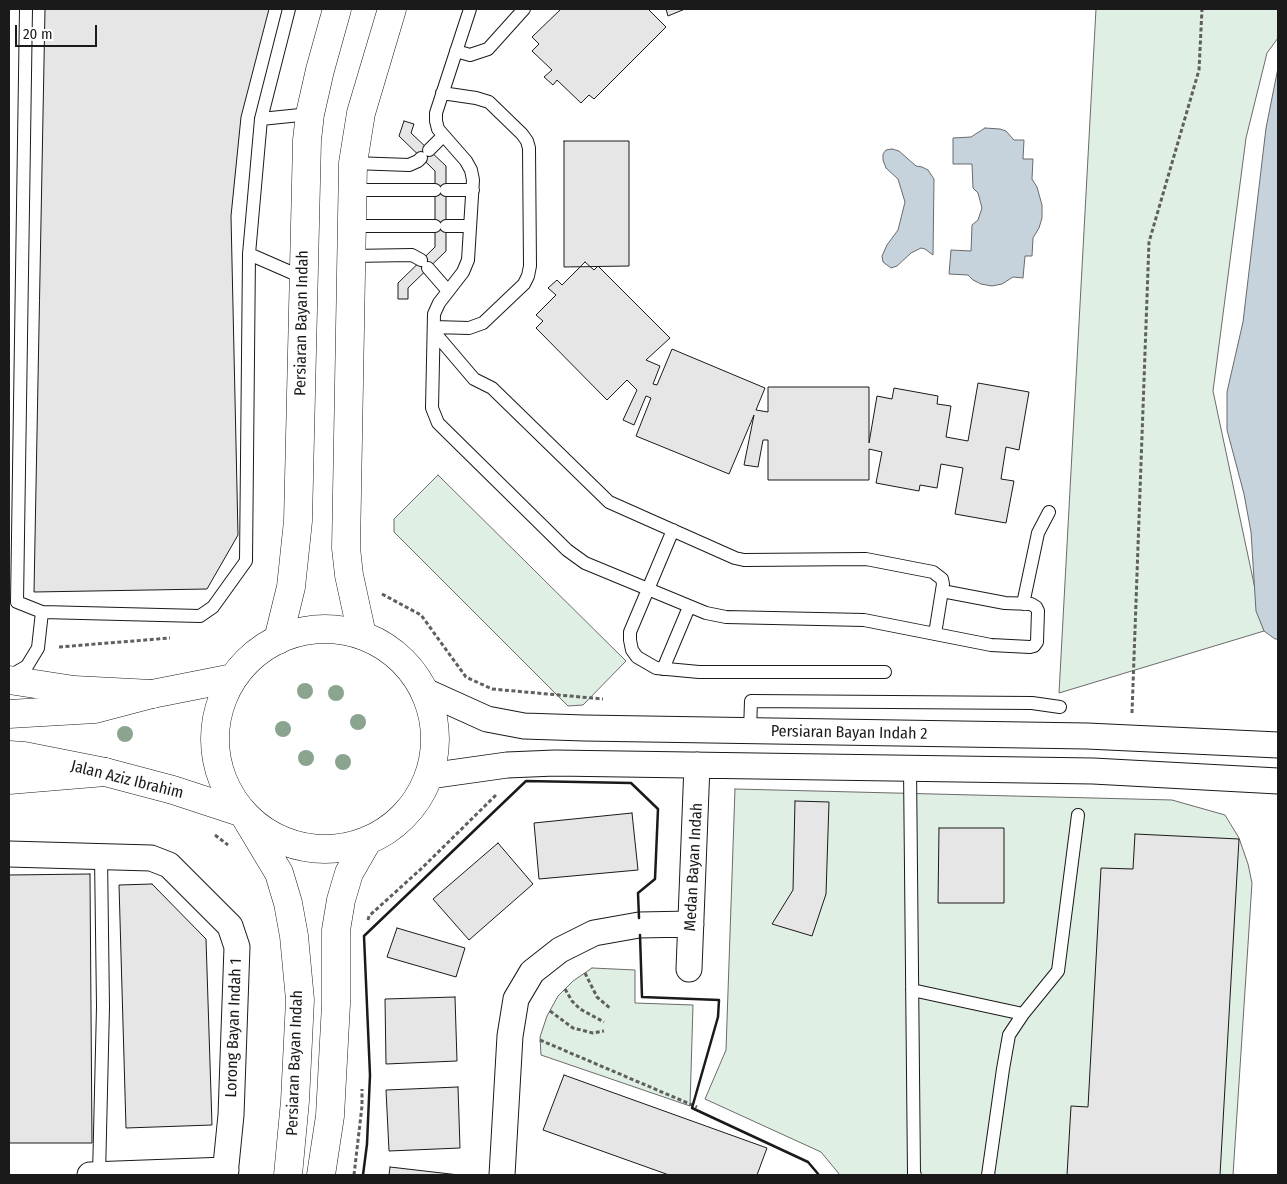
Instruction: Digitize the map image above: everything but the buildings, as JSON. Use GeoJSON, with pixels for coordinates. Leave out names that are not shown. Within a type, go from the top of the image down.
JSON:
{"type":"FeatureCollection","features":[{"type":"Feature","properties":{"kind":"main road","name":"Persiaran Bayan Indah"},"geometry":{"type":"LineString","coordinates":[[278,640],[291,587],[298,521],[307,140],[310,114],[320,70],[337,9]]}},
{"type":"Feature","properties":{"kind":"main road"},"geometry":{"type":"LineString","coordinates":[[362,635],[349,575],[346,548],[353,163],[364,105],[392,9]]}},
{"type":"Feature","properties":{"kind":"main road","name":"Persiaran Bayan Indah"},"geometry":{"type":"LineString","coordinates":[[243,813],[270,834],[301,846],[335,848],[368,840],[394,825],[415,803],[429,776],[435,748],[434,719],[425,691],[409,667],[388,648],[362,635],[334,629],[306,631],[278,640],[253,656],[233,678],[218,711],[215,748],[224,783],[280,873],[294,936],[300,1000],[295,1101],[288,1175]]}},
{"type":"Feature","properties":{"kind":"main road"},"geometry":{"type":"LineString","coordinates":[[9,678],[74,690],[152,694]]}},
{"type":"Feature","properties":{"kind":"main road"},"geometry":{"type":"LineString","coordinates":[[9,714],[95,709],[152,694],[233,678]]}},
{"type":"Feature","properties":{"kind":"main road","name":"Jalan Aziz Ibrahim"},"geometry":{"type":"LineString","coordinates":[[9,755],[24,756],[105,772],[173,790],[243,813]]}},
{"type":"Feature","properties":{"kind":"main road"},"geometry":{"type":"LineString","coordinates":[[9,780],[105,772]]}},
{"type":"Feature","properties":{"kind":"main road"},"geometry":{"type":"LineString","coordinates":[[321,1175],[330,1116],[336,1004],[336,930],[341,900],[350,873],[368,840]]}},
{"type":"Feature","properties":{"kind":"street","name":"Persiaran Bayan Indah 2"},"geometry":{"type":"LineString","coordinates":[[425,691],[488,719],[524,726],[1087,736],[1278,745]]}},
{"type":"Feature","properties":{"kind":"street"},"geometry":{"type":"LineString","coordinates":[[429,776],[506,765],[555,763],[1093,771],[1278,781]]}},
{"type":"Feature","properties":{"kind":"street","name":"Medan Bayan Indah"},"geometry":{"type":"LineString","coordinates":[[689,969],[698,765]]}},
{"type":"Feature","properties":{"kind":"street"},"geometry":{"type":"LineString","coordinates":[[9,854],[101,856]]}},
{"type":"Feature","properties":{"kind":"street","name":"Lorong Bayan Indah 1"},"geometry":{"type":"LineString","coordinates":[[101,856],[152,858],[169,865],[230,926],[237,947],[231,1115],[226,1173]]}},
{"type":"Feature","properties":{"kind":"street"},"geometry":{"type":"LineString","coordinates":[[507,1174],[512,1026],[516,998],[532,972],[560,950],[594,933],[639,925],[691,924]]}},
{"type":"Feature","properties":{"kind":"street"},"geometry":{"type":"LineString","coordinates":[[90,1175],[226,1173]]}},
{"type":"Feature","properties":{"kind":"lane"},"geometry":{"type":"LineString","coordinates":[[26,9],[17,602],[42,612],[200,616],[213,607],[246,561],[249,254],[261,119],[289,9]]}},
{"type":"Feature","properties":{"kind":"lane"},"geometry":{"type":"LineString","coordinates":[[470,9],[436,113],[438,129],[466,161],[471,170],[473,180],[468,260],[466,266],[436,309],[432,408],[438,423],[567,550],[585,563],[706,613],[726,617],[864,620],[990,645],[1030,647],[1034,646],[1037,642],[1038,611],[1031,604],[1005,603],[942,591]]}},
{"type":"Feature","properties":{"kind":"lane"},"geometry":{"type":"LineString","coordinates":[[456,51],[470,55],[488,49],[524,9]]}},
{"type":"Feature","properties":{"kind":"lane"},"geometry":{"type":"LineString","coordinates":[[434,330],[469,328],[483,324],[524,284],[530,266],[527,141],[489,102],[442,93]]}},
{"type":"Feature","properties":{"kind":"lane"},"geometry":{"type":"LineString","coordinates":[[261,119],[310,114]]}},
{"type":"Feature","properties":{"kind":"lane"},"geometry":{"type":"LineString","coordinates":[[353,163],[409,165],[418,162],[443,136]]}},
{"type":"Feature","properties":{"kind":"lane"},"geometry":{"type":"LineString","coordinates":[[352,190],[473,190]]}},
{"type":"Feature","properties":{"kind":"lane"},"geometry":{"type":"LineString","coordinates":[[352,226],[470,226]]}},
{"type":"Feature","properties":{"kind":"lane"},"geometry":{"type":"LineString","coordinates":[[249,254],[304,278]]}},
{"type":"Feature","properties":{"kind":"lane"},"geometry":{"type":"LineString","coordinates":[[351,256],[412,256],[425,264],[448,291]]}},
{"type":"Feature","properties":{"kind":"lane"},"geometry":{"type":"LineString","coordinates":[[434,330],[474,379],[492,388],[609,502],[735,558],[744,560],[866,559],[934,572],[942,579],[943,584],[935,634]]}},
{"type":"Feature","properties":{"kind":"lane"},"geometry":{"type":"LineString","coordinates":[[1023,604],[1038,533],[1049,512]]}},
{"type":"Feature","properties":{"kind":"lane"},"geometry":{"type":"LineString","coordinates":[[673,530],[630,632],[632,650],[637,657],[656,668],[699,672],[885,672]]}},
{"type":"Feature","properties":{"kind":"lane"},"geometry":{"type":"LineString","coordinates":[[663,669],[690,606]]}},
{"type":"Feature","properties":{"kind":"lane"},"geometry":{"type":"LineString","coordinates":[[9,678],[27,666],[38,648],[42,612]]}},
{"type":"Feature","properties":{"kind":"lane"},"geometry":{"type":"LineString","coordinates":[[750,731],[751,701],[1032,703],[1060,707]]}},
{"type":"Feature","properties":{"kind":"lane"},"geometry":{"type":"LineString","coordinates":[[910,768],[914,1174],[916,1175]]}},
{"type":"Feature","properties":{"kind":"lane"},"geometry":{"type":"LineString","coordinates":[[988,1175],[1009,1035],[1023,1014],[1058,971],[1078,815]]}},
{"type":"Feature","properties":{"kind":"lane"},"geometry":{"type":"LineString","coordinates":[[99,1175],[103,1007],[101,856]]}},
{"type":"Feature","properties":{"kind":"lane"},"geometry":{"type":"LineString","coordinates":[[912,990],[1023,1014]]}},
{"type":"Feature","properties":{"kind":"path"},"geometry":{"type":"LineString","coordinates":[[1132,720],[1149,242],[1199,70],[1202,9]]}},
{"type":"Feature","properties":{"kind":"path"},"geometry":{"type":"LineString","coordinates":[[378,587],[381,594],[421,615],[466,677],[492,689],[612,700]]}},
{"type":"Feature","properties":{"kind":"path"},"geometry":{"type":"LineString","coordinates":[[38,648],[173,637]]}},
{"type":"Feature","properties":{"kind":"path"},"geometry":{"type":"LineString","coordinates":[[366,924],[369,916],[422,868],[500,791]]}},
{"type":"Feature","properties":{"kind":"path"},"geometry":{"type":"LineString","coordinates":[[585,973],[597,997],[611,1009]]}},
{"type":"Feature","properties":{"kind":"path"},"geometry":{"type":"LineString","coordinates":[[565,989],[572,1002],[580,1009],[604,1022]]}},
{"type":"Feature","properties":{"kind":"path"},"geometry":{"type":"LineString","coordinates":[[550,1011],[573,1028],[593,1033],[604,1031]]}},
{"type":"Feature","properties":{"kind":"path"},"geometry":{"type":"LineString","coordinates":[[540,1040],[697,1107]]}},
{"type":"Feature","properties":{"kind":"path"},"geometry":{"type":"LineString","coordinates":[[354,1175],[362,1106],[362,1086]]}},
{"type":"Feature","properties":{"kind":"green space"},"geometry":{"type":"Polygon","coordinates":[[[1096,9],[1278,9],[1278,38],[1267,53],[1246,138],[1213,391],[1264,631],[1059,693],[1096,9]]]}},
{"type":"Feature","properties":{"kind":"green space"},"geometry":{"type":"Polygon","coordinates":[[[438,475],[626,661],[583,705],[568,706],[394,532],[394,519],[438,475]]]}},
{"type":"Feature","properties":{"kind":"green space"},"geometry":{"type":"Polygon","coordinates":[[[735,789],[1172,800],[1225,815],[1239,838],[1252,883],[1233,1175],[840,1175],[821,1152],[705,1099],[726,1050],[735,789]]]}},
{"type":"Feature","properties":{"kind":"green space"},"geometry":{"type":"Polygon","coordinates":[[[592,968],[635,970],[635,1003],[693,1005],[690,1106],[541,1055],[540,1037],[547,1016],[558,996],[573,981],[592,968]]]}},
{"type":"Feature","properties":{"kind":"shaded area"},"geometry":{"type":"Polygon","coordinates":[[[1278,68],[1278,639],[1275,639],[1264,631],[1256,611],[1251,532],[1244,494],[1227,430],[1227,392],[1243,322],[1266,128],[1278,68]]]}},
{"type":"Feature","properties":{"kind":"shaded area"},"geometry":{"type":"Polygon","coordinates":[[[985,128],[1000,129],[1006,131],[1014,140],[1024,140],[1023,159],[1033,159],[1032,179],[1037,187],[1042,205],[1042,218],[1033,238],[1032,256],[1025,256],[1023,278],[1013,277],[1002,284],[992,286],[981,284],[968,275],[949,274],[951,250],[971,251],[972,225],[978,220],[982,208],[978,193],[973,188],[972,164],[953,164],[953,138],[971,137],[985,128]]]}},
{"type":"Feature","properties":{"kind":"shaded area"},"geometry":{"type":"Polygon","coordinates":[[[886,150],[899,151],[916,166],[928,170],[934,179],[933,255],[921,248],[911,253],[897,266],[891,268],[883,262],[882,256],[887,245],[898,230],[905,202],[898,179],[886,168],[883,160],[883,154],[886,150]]]}},
{"type":"Feature","properties":{"kind":"wall"},"geometry":{"type":"LineString","coordinates":[[363,1175],[367,1144],[370,1075],[364,936],[526,781],[631,783],[658,809],[655,879],[638,893],[639,918]]}},
{"type":"Feature","properties":{"kind":"wall"},"geometry":{"type":"LineString","coordinates":[[640,935],[642,997],[719,1000],[718,1017],[692,1108],[808,1162],[819,1175]]}}]}
